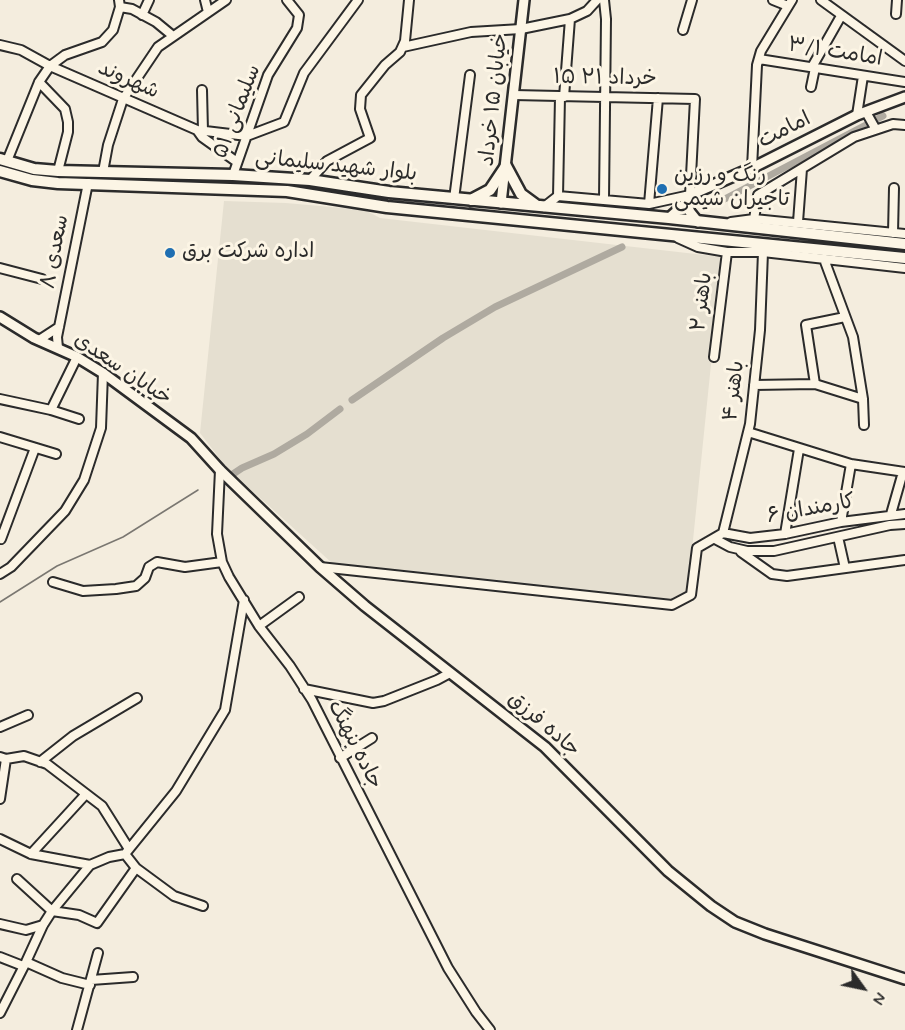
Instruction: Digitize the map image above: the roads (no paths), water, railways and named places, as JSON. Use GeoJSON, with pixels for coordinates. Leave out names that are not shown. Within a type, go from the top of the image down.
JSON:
{"type":"FeatureCollection","features":[{"type":"Feature","properties":{"kind":"main road","name":"بلوار شهید سلیمانی"},"geometry":{"type":"LineString","coordinates":[[3,160],[34,169],[58,171],[233,175],[310,180],[388,192],[669,218],[905,244]]}},
{"type":"Feature","properties":{"kind":"main road"},"geometry":{"type":"LineString","coordinates":[[470,200],[490,190],[506,166]]}},
{"type":"Feature","properties":{"kind":"main road"},"geometry":{"type":"LineString","coordinates":[[506,166],[521,194],[541,207]]}},
{"type":"Feature","properties":{"kind":"main road","name":"بلوار شهید سلیمانی"},"geometry":{"type":"LineString","coordinates":[[0,171],[41,181],[287,191],[387,207],[668,234],[821,256],[866,254],[905,258]]}},
{"type":"Feature","properties":{"kind":"main road"},"geometry":{"type":"LineString","coordinates":[[142,172],[142,185]]}},
{"type":"Feature","properties":{"kind":"main road"},"geometry":{"type":"LineString","coordinates":[[499,218],[501,203]]}},
{"type":"Feature","properties":{"kind":"main road"},"geometry":{"type":"LineString","coordinates":[[866,254],[869,247],[867,240]]}},
{"type":"Feature","properties":{"kind":"main road"},"geometry":{"type":"LineString","coordinates":[[878,255],[876,248],[879,242]]}},
{"type":"Feature","properties":{"kind":"street"},"geometry":{"type":"LineString","coordinates":[[142,15],[149,0]]}},
{"type":"Feature","properties":{"kind":"street"},"geometry":{"type":"LineString","coordinates":[[205,0],[208,12]]}},
{"type":"Feature","properties":{"kind":"street"},"geometry":{"type":"LineString","coordinates":[[103,172],[108,145],[123,99],[158,47],[226,0]]}},
{"type":"Feature","properties":{"kind":"street","name":"سلیمانی ۵۱"},"geometry":{"type":"LineString","coordinates":[[233,175],[268,75],[297,28],[299,15],[287,0]]}},
{"type":"Feature","properties":{"kind":"street"},"geometry":{"type":"LineString","coordinates":[[247,136],[284,122],[304,72],[358,0]]}},
{"type":"Feature","properties":{"kind":"street"},"geometry":{"type":"LineString","coordinates":[[310,180],[327,161],[370,138],[360,109],[361,95],[385,65],[400,52],[405,41],[409,0]]}},
{"type":"Feature","properties":{"kind":"street","name":"خیابان ۱۵ خرداد"},"geometry":{"type":"LineString","coordinates":[[501,203],[524,0]]}},
{"type":"Feature","properties":{"kind":"street"},"geometry":{"type":"LineString","coordinates":[[403,46],[471,32],[521,29],[570,19],[587,11],[597,0]]}},
{"type":"Feature","properties":{"kind":"street"},"geometry":{"type":"LineString","coordinates":[[604,0],[606,19],[604,199]]}},
{"type":"Feature","properties":{"kind":"street"},"geometry":{"type":"LineString","coordinates":[[683,30],[692,0]]}},
{"type":"Feature","properties":{"kind":"street"},"geometry":{"type":"LineString","coordinates":[[752,168],[759,59],[761,51],[790,3],[773,0]]}},
{"type":"Feature","properties":{"kind":"street"},"geometry":{"type":"LineString","coordinates":[[821,0],[904,61]]}},
{"type":"Feature","properties":{"kind":"street"},"geometry":{"type":"LineString","coordinates":[[896,14],[897,0]]}},
{"type":"Feature","properties":{"kind":"street"},"geometry":{"type":"LineString","coordinates":[[3,160],[39,82],[50,66],[65,55],[102,42],[113,30],[119,3],[156,22],[173,36]]}},
{"type":"Feature","properties":{"kind":"street"},"geometry":{"type":"LineString","coordinates":[[811,87],[813,67],[841,16]]}},
{"type":"Feature","properties":{"kind":"street"},"geometry":{"type":"LineString","coordinates":[[558,196],[562,97],[570,19]]}},
{"type":"Feature","properties":{"kind":"street","name":"شهروند"},"geometry":{"type":"LineString","coordinates":[[0,45],[21,50],[50,66],[123,99],[200,130],[247,136]]}},
{"type":"Feature","properties":{"kind":"street","name":"امامت ۳/۱"},"geometry":{"type":"LineString","coordinates":[[759,59],[905,82]]}},
{"type":"Feature","properties":{"kind":"street"},"geometry":{"type":"LineString","coordinates":[[454,199],[470,75]]}},
{"type":"Feature","properties":{"kind":"street"},"geometry":{"type":"LineString","coordinates":[[754,219],[758,195],[854,137],[868,120],[863,76]]}},
{"type":"Feature","properties":{"kind":"street"},"geometry":{"type":"LineString","coordinates":[[39,82],[64,109],[68,122],[68,132],[58,171]]}},
{"type":"Feature","properties":{"kind":"street"},"geometry":{"type":"LineString","coordinates":[[202,90],[200,130],[202,137],[237,162]]}},
{"type":"Feature","properties":{"kind":"street","name":"۱۵ خرداد ۲١"},"geometry":{"type":"LineString","coordinates":[[514,95],[695,99],[688,199]]}},
{"type":"Feature","properties":{"kind":"street","name":"امامت"},"geometry":{"type":"LineString","coordinates":[[669,218],[688,199],[752,168],[868,120],[904,97]]}},
{"type":"Feature","properties":{"kind":"street"},"geometry":{"type":"LineString","coordinates":[[649,204],[658,98]]}},
{"type":"Feature","properties":{"kind":"street"},"geometry":{"type":"LineString","coordinates":[[868,120],[905,125]]}},
{"type":"Feature","properties":{"kind":"street"},"geometry":{"type":"LineString","coordinates":[[798,222],[802,169]]}},
{"type":"Feature","properties":{"kind":"street","name":"سعدی ۸"},"geometry":{"type":"LineString","coordinates":[[58,348],[59,327],[88,183]]}},
{"type":"Feature","properties":{"kind":"street"},"geometry":{"type":"LineString","coordinates":[[893,233],[894,188]]}},
{"type":"Feature","properties":{"kind":"street"},"geometry":{"type":"LineString","coordinates":[[541,207],[558,196],[649,204],[688,199],[690,212],[698,222]]}},
{"type":"Feature","properties":{"kind":"street"},"geometry":{"type":"LineString","coordinates":[[717,223],[754,219],[905,234]]}},
{"type":"Feature","properties":{"kind":"street"},"geometry":{"type":"LineString","coordinates":[[668,234],[698,247],[727,252],[821,256],[905,268]]}},
{"type":"Feature","properties":{"kind":"street","name":"باهنر ۲"},"geometry":{"type":"LineString","coordinates":[[714,357],[727,252]]}},
{"type":"Feature","properties":{"kind":"street","name":"باهنر ۴"},"geometry":{"type":"LineString","coordinates":[[723,533],[748,432],[760,330],[763,252]]}},
{"type":"Feature","properties":{"kind":"street"},"geometry":{"type":"LineString","coordinates":[[821,256],[853,337],[863,399],[864,425]]}},
{"type":"Feature","properties":{"kind":"street"},"geometry":{"type":"LineString","coordinates":[[0,268],[42,279]]}},
{"type":"Feature","properties":{"kind":"street","name":"خیابان سعدی"},"geometry":{"type":"LineString","coordinates":[[0,317],[39,340],[77,357],[191,438]]}},
{"type":"Feature","properties":{"kind":"street"},"geometry":{"type":"LineString","coordinates":[[814,384],[806,325],[845,317]]}},
{"type":"Feature","properties":{"kind":"street"},"geometry":{"type":"LineString","coordinates":[[39,340],[59,327]]}},
{"type":"Feature","properties":{"kind":"street"},"geometry":{"type":"LineString","coordinates":[[51,410],[77,357]]}},
{"type":"Feature","properties":{"kind":"street"},"geometry":{"type":"LineString","coordinates":[[0,574],[11,567],[65,511],[84,480],[101,428],[103,374]]}},
{"type":"Feature","properties":{"kind":"street"},"geometry":{"type":"LineString","coordinates":[[754,385],[814,384],[863,399]]}},
{"type":"Feature","properties":{"kind":"street"},"geometry":{"type":"LineString","coordinates":[[0,399],[51,410],[79,419]]}},
{"type":"Feature","properties":{"kind":"street"},"geometry":{"type":"LineString","coordinates":[[748,432],[851,464],[904,472],[891,514]]}},
{"type":"Feature","properties":{"kind":"street"},"geometry":{"type":"LineString","coordinates":[[0,437],[56,454]]}},
{"type":"Feature","properties":{"kind":"street","name":"جاده فرزق"},"geometry":{"type":"LineString","coordinates":[[191,438],[220,470],[321,567],[365,606],[545,747],[668,871],[711,906],[735,922],[765,934],[905,979]]}},
{"type":"Feature","properties":{"kind":"street"},"geometry":{"type":"LineString","coordinates":[[1,539],[35,448]]}},
{"type":"Feature","properties":{"kind":"street"},"geometry":{"type":"LineString","coordinates":[[785,534],[799,449]]}},
{"type":"Feature","properties":{"kind":"street"},"geometry":{"type":"LineString","coordinates":[[841,522],[851,464]]}},
{"type":"Feature","properties":{"kind":"street","name":"جاده بنهنگ"},"geometry":{"type":"LineString","coordinates":[[220,470],[217,534],[222,562],[229,577],[259,626],[290,666],[304,689],[448,968],[490,1030]]}},
{"type":"Feature","properties":{"kind":"street","name":"کارمندان ۶"},"geometry":{"type":"LineString","coordinates":[[723,533],[750,537],[785,534],[841,522],[905,514]]}},
{"type":"Feature","properties":{"kind":"street"},"geometry":{"type":"LineString","coordinates":[[715,539],[747,551],[774,551],[890,525],[905,524]]}},
{"type":"Feature","properties":{"kind":"street"},"geometry":{"type":"LineString","coordinates":[[321,567],[672,605],[691,595],[697,548],[723,533]]}},
{"type":"Feature","properties":{"kind":"street"},"geometry":{"type":"LineString","coordinates":[[838,537],[845,568]]}},
{"type":"Feature","properties":{"kind":"street"},"geometry":{"type":"LineString","coordinates":[[736,548],[772,574],[787,576],[905,560]]}},
{"type":"Feature","properties":{"kind":"street"},"geometry":{"type":"LineString","coordinates":[[54,582],[83,591],[116,589],[136,586],[146,578],[149,567],[157,562],[185,567],[222,562]]}},
{"type":"Feature","properties":{"kind":"street"},"geometry":{"type":"LineString","coordinates":[[259,626],[299,597]]}},
{"type":"Feature","properties":{"kind":"street"},"geometry":{"type":"LineString","coordinates":[[0,1013],[52,911],[90,865],[127,852],[176,790],[225,710],[244,600]]}},
{"type":"Feature","properties":{"kind":"street"},"geometry":{"type":"LineString","coordinates":[[304,689],[373,703],[437,680],[450,673]]}},
{"type":"Feature","properties":{"kind":"street"},"geometry":{"type":"LineString","coordinates":[[40,762],[73,736],[137,698]]}},
{"type":"Feature","properties":{"kind":"street"},"geometry":{"type":"LineString","coordinates":[[0,727],[28,715]]}},
{"type":"Feature","properties":{"kind":"street"},"geometry":{"type":"LineString","coordinates":[[340,758],[372,738]]}},
{"type":"Feature","properties":{"kind":"street"},"geometry":{"type":"LineString","coordinates":[[0,799],[3,758],[24,756],[45,763],[102,806],[136,868],[174,896],[203,906]]}},
{"type":"Feature","properties":{"kind":"street"},"geometry":{"type":"LineString","coordinates":[[31,854],[86,794]]}},
{"type":"Feature","properties":{"kind":"street"},"geometry":{"type":"LineString","coordinates":[[0,840],[31,854],[90,865]]}},
{"type":"Feature","properties":{"kind":"street"},"geometry":{"type":"LineString","coordinates":[[17,879],[52,911],[79,915],[97,923],[136,868]]}},
{"type":"Feature","properties":{"kind":"street"},"geometry":{"type":"LineString","coordinates":[[0,924],[26,930],[43,925]]}},
{"type":"Feature","properties":{"kind":"street"},"geometry":{"type":"LineString","coordinates":[[77,1030],[98,953]]}},
{"type":"Feature","properties":{"kind":"street"},"geometry":{"type":"LineString","coordinates":[[0,957],[62,978],[90,983],[133,977]]}},
{"type":"Feature","properties":{"kind":"waterway"},"geometry":{"type":"LineString","coordinates":[[719,202],[883,116]]}},
{"type":"Feature","properties":{"kind":"waterway"},"geometry":{"type":"LineString","coordinates":[[352,400],[443,338],[495,307],[622,247]]}},
{"type":"Feature","properties":{"kind":"waterway"},"geometry":{"type":"LineString","coordinates":[[233,474],[274,454],[307,434],[340,409]]}},
{"type":"Feature","properties":{"kind":"waterway"},"geometry":{"type":"LineString","coordinates":[[0,602],[57,566],[123,537],[198,490]]}},
{"type":"Feature","properties":{"kind":"place","name":"رنگ و رزین تاجیران شیمی"},"geometry":{"type":"Point","coordinates":[662,189]}},
{"type":"Feature","properties":{"kind":"place","name":"اداره شرکت برق"},"geometry":{"type":"Point","coordinates":[170,253]}}]}
